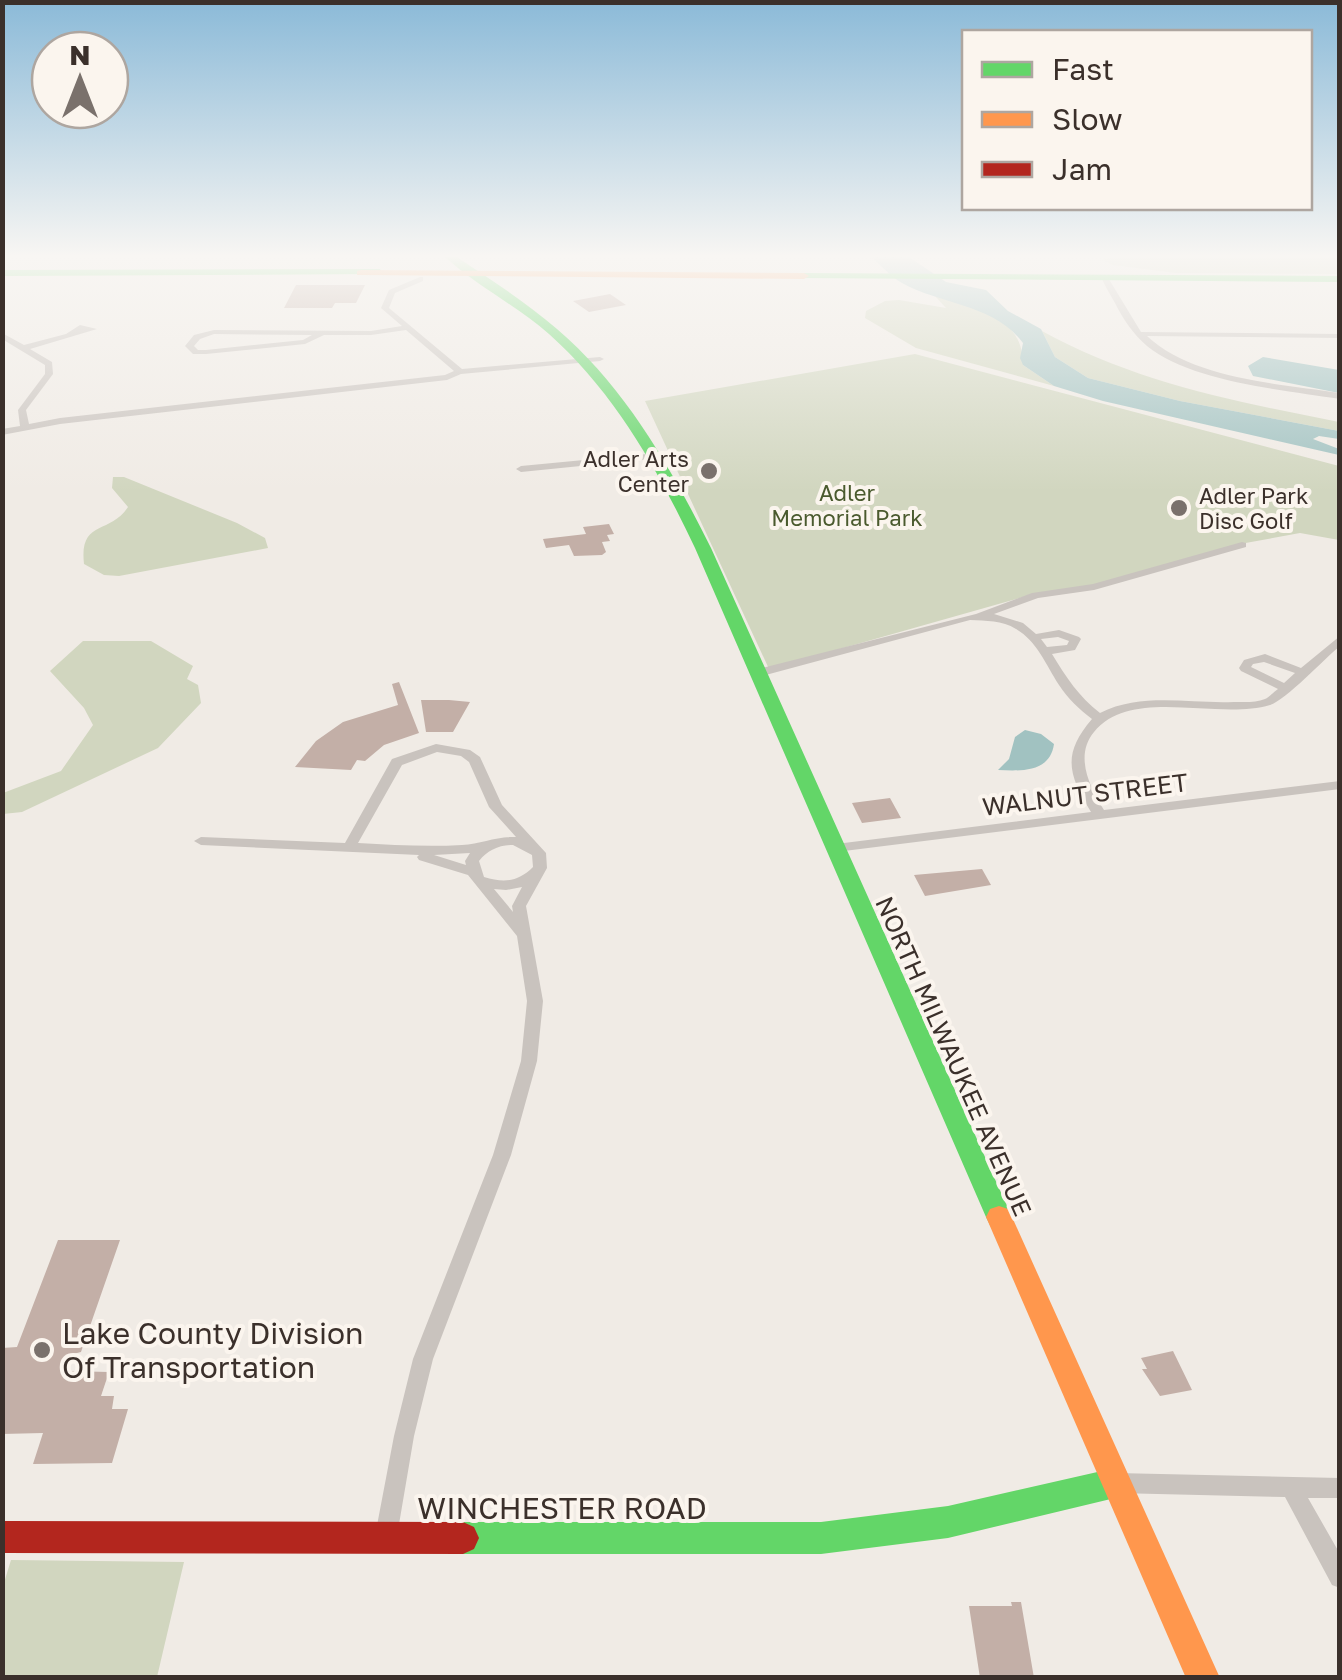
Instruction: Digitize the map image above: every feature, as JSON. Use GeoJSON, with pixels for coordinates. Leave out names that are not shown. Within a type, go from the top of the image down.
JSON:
{"type":"FeatureCollection","features":[{"type":"Feature","properties":{"kind":"main road","name":"NORTH MILWAUKEE AVENUE"},"geometry":{"type":"LineString","coordinates":[[560,335],[592,360]]}},
{"type":"Feature","properties":{"kind":"main road","name":"NORTH MILWAUKEE AVENUE"},"geometry":{"type":"LineString","coordinates":[[570,335],[641,410],[660,444],[657,456],[702,546],[1203,1678]]}},
{"type":"Feature","properties":{"kind":"main road","name":"WINCHESTER ROAD"},"geometry":{"type":"LineString","coordinates":[[3,1540],[821,1538],[948,1522],[1075,1490],[1115,1484]]}},
{"type":"Feature","properties":{"kind":"street"},"geometry":{"type":"LineString","coordinates":[[5,335],[48,361],[50,370],[22,410],[26,427]]}},
{"type":"Feature","properties":{"kind":"street"},"geometry":{"type":"LineString","coordinates":[[27,346],[65,335]]}},
{"type":"Feature","properties":{"kind":"street"},"geometry":{"type":"LineString","coordinates":[[200,335],[189,346],[196,352],[306,342],[318,335]]}},
{"type":"Feature","properties":{"kind":"street"},"geometry":{"type":"LineString","coordinates":[[415,335],[460,372]]}},
{"type":"Feature","properties":{"kind":"street"},"geometry":{"type":"LineString","coordinates":[[1140,335],[1169,355],[1205,368],[1340,396]]}},
{"type":"Feature","properties":{"kind":"street"},"geometry":{"type":"LineString","coordinates":[[1279,335],[1340,336]]}},
{"type":"Feature","properties":{"kind":"street"},"geometry":{"type":"LineString","coordinates":[[2,432],[448,377],[460,372],[592,360]]}},
{"type":"Feature","properties":{"kind":"street"},"geometry":{"type":"LineString","coordinates":[[521,469],[657,456]]}},
{"type":"Feature","properties":{"kind":"street"},"geometry":{"type":"LineString","coordinates":[[758,673],[980,616],[1036,595],[1094,587],[1242,545]]}},
{"type":"Feature","properties":{"kind":"street"},"geometry":{"type":"LineString","coordinates":[[980,616],[1008,622],[1036,638],[1069,696],[1099,718]]}},
{"type":"Feature","properties":{"kind":"street"},"geometry":{"type":"LineString","coordinates":[[1036,638],[1059,633],[1075,639],[1071,648],[1046,651]]}},
{"type":"Feature","properties":{"kind":"street"},"geometry":{"type":"LineString","coordinates":[[1100,815],[1082,781],[1077,748],[1085,731],[1099,718],[1156,704],[1250,707],[1271,700],[1340,640]]}},
{"type":"Feature","properties":{"kind":"street"},"geometry":{"type":"LineString","coordinates":[[1286,688],[1248,672],[1248,662],[1265,658],[1302,672]]}},
{"type":"Feature","properties":{"kind":"street"},"geometry":{"type":"LineString","coordinates":[[350,846],[396,762],[422,750],[452,749],[475,760],[496,807],[542,860],[520,906],[535,1001],[529,1061],[502,1155],[423,1358],[386,1537]]}},
{"type":"Feature","properties":{"kind":"street","name":"WALNUT STREET"},"geometry":{"type":"LineString","coordinates":[[836,848],[1340,785]]}},
{"type":"Feature","properties":{"kind":"street"},"geometry":{"type":"LineString","coordinates":[[496,807],[496,824],[486,846],[472,861],[477,876],[524,937]]}},
{"type":"Feature","properties":{"kind":"street"},"geometry":{"type":"LineString","coordinates":[[201,840],[439,851],[514,840],[533,847]]}},
{"type":"Feature","properties":{"kind":"street"},"geometry":{"type":"LineString","coordinates":[[374,848],[431,858],[477,876],[515,885],[535,875]]}},
{"type":"Feature","properties":{"kind":"street"},"geometry":{"type":"LineString","coordinates":[[1115,1484],[1340,1488]]}},
{"type":"Feature","properties":{"kind":"street"},"geometry":{"type":"LineString","coordinates":[[1292,1489],[1340,1577]]}},
{"type":"Feature","properties":{"kind":"green space"},"geometry":{"type":"Polygon","coordinates":[[[895,335],[1015,335],[1023,365],[1054,386],[916,348],[895,335]]]}},
{"type":"Feature","properties":{"kind":"green space"},"geometry":{"type":"Polygon","coordinates":[[[1044,335],[1113,364],[1187,388],[1339,422],[1339,431],[1180,401],[1088,378],[1055,357],[1044,335]]]}},
{"type":"Feature","properties":{"kind":"green space","name":"Adler Park Disc Golf"},"geometry":{"type":"Polygon","coordinates":[[[915,354],[1339,466],[1339,540],[1300,533],[1240,544],[1093,586],[1034,594],[769,669],[645,401],[915,354]]]}},
{"type":"Feature","properties":{"kind":"green space"},"geometry":{"type":"Polygon","coordinates":[[[113,477],[124,477],[237,523],[265,538],[268,548],[119,576],[104,575],[84,564],[84,550],[91,534],[121,516],[128,507],[112,488],[113,477]]]}},
{"type":"Feature","properties":{"kind":"green space"},"geometry":{"type":"Polygon","coordinates":[[[83,641],[151,641],[193,666],[187,679],[198,685],[201,703],[158,748],[22,812],[3,814],[3,793],[61,771],[93,725],[84,708],[50,671],[83,641]]]}},
{"type":"Feature","properties":{"kind":"green space"},"geometry":{"type":"Polygon","coordinates":[[[11,1560],[184,1562],[157,1677],[3,1677],[3,1586],[11,1560]]]}},
{"type":"Feature","properties":{"kind":"water"},"geometry":{"type":"Polygon","coordinates":[[[1016,335],[1044,335],[1055,357],[1088,378],[1180,401],[1339,431],[1339,439],[1313,439],[1339,449],[1339,455],[1103,401],[1054,386],[1023,365],[1023,343],[1016,335]]]}},
{"type":"Feature","properties":{"kind":"water"},"geometry":{"type":"Polygon","coordinates":[[[1263,357],[1339,370],[1339,393],[1253,376],[1248,366],[1263,357]]]}},
{"type":"Feature","properties":{"kind":"water"},"geometry":{"type":"Polygon","coordinates":[[[1025,730],[1041,734],[1054,744],[1047,760],[1033,768],[998,770],[1009,759],[1015,737],[1025,730]]]}},
{"type":"Feature","properties":{"kind":"building"},"geometry":{"type":"Polygon","coordinates":[[[609,524],[614,534],[607,535],[610,541],[602,542],[606,552],[602,555],[574,556],[569,545],[546,548],[543,539],[586,534],[583,527],[609,524]]]}},
{"type":"Feature","properties":{"kind":"building"},"geometry":{"type":"Polygon","coordinates":[[[399,682],[419,733],[384,745],[365,761],[357,760],[351,770],[295,767],[316,741],[343,722],[398,705],[392,684],[399,682]]]}},
{"type":"Feature","properties":{"kind":"building"},"geometry":{"type":"Polygon","coordinates":[[[421,700],[470,702],[453,732],[426,732],[421,700]]]}},
{"type":"Feature","properties":{"kind":"building"},"geometry":{"type":"Polygon","coordinates":[[[890,798],[901,818],[862,823],[852,803],[890,798]]]}},
{"type":"Feature","properties":{"kind":"building"},"geometry":{"type":"Polygon","coordinates":[[[982,869],[991,885],[925,896],[914,875],[982,869]]]}},
{"type":"Feature","properties":{"kind":"building","name":"Lake County Division Of Transportation"},"geometry":{"type":"Polygon","coordinates":[[[58,1240],[120,1240],[81,1352],[73,1354],[67,1371],[109,1372],[101,1396],[114,1396],[112,1409],[128,1409],[112,1463],[33,1464],[43,1433],[2,1434],[2,1348],[17,1347],[58,1240]]]}},
{"type":"Feature","properties":{"kind":"building"},"geometry":{"type":"Polygon","coordinates":[[[1173,1351],[1192,1390],[1160,1396],[1142,1369],[1147,1369],[1141,1358],[1173,1351]]]}},
{"type":"Feature","properties":{"kind":"building"},"geometry":{"type":"Polygon","coordinates":[[[1011,1602],[1021,1602],[1034,1678],[980,1678],[969,1606],[1012,1606],[1011,1602]]]}},
{"type":"Feature","properties":{"kind":"traffic: fast"},"geometry":{"type":"LineString","coordinates":[[557,335],[601,381],[640,434],[703,548],[999,1217]]}},
{"type":"Feature","properties":{"kind":"traffic: fast"},"geometry":{"type":"LineString","coordinates":[[463,1538],[821,1538],[948,1522],[1115,1483]]}},
{"type":"Feature","properties":{"kind":"traffic: slow"},"geometry":{"type":"LineString","coordinates":[[999,1217],[1203,1678]]}},
{"type":"Feature","properties":{"kind":"traffic: jam"},"geometry":{"type":"LineString","coordinates":[[2,1537],[463,1538]]}},
{"type":"Feature","properties":{"kind":"place","name":"Adler Arts Center"},"geometry":{"type":"Point","coordinates":[709,471]}},
{"type":"Feature","properties":{"kind":"place","name":"Adler Park Disc Golf"},"geometry":{"type":"Point","coordinates":[1179,508]}},
{"type":"Feature","properties":{"kind":"place","name":"Lake County Division Of Transportation"},"geometry":{"type":"Point","coordinates":[42,1350]}},
{"type":"Feature","properties":{"kind":"park label","name":"Adler Memorial Park"},"geometry":{"type":"Point","coordinates":[847,504]}}]}
